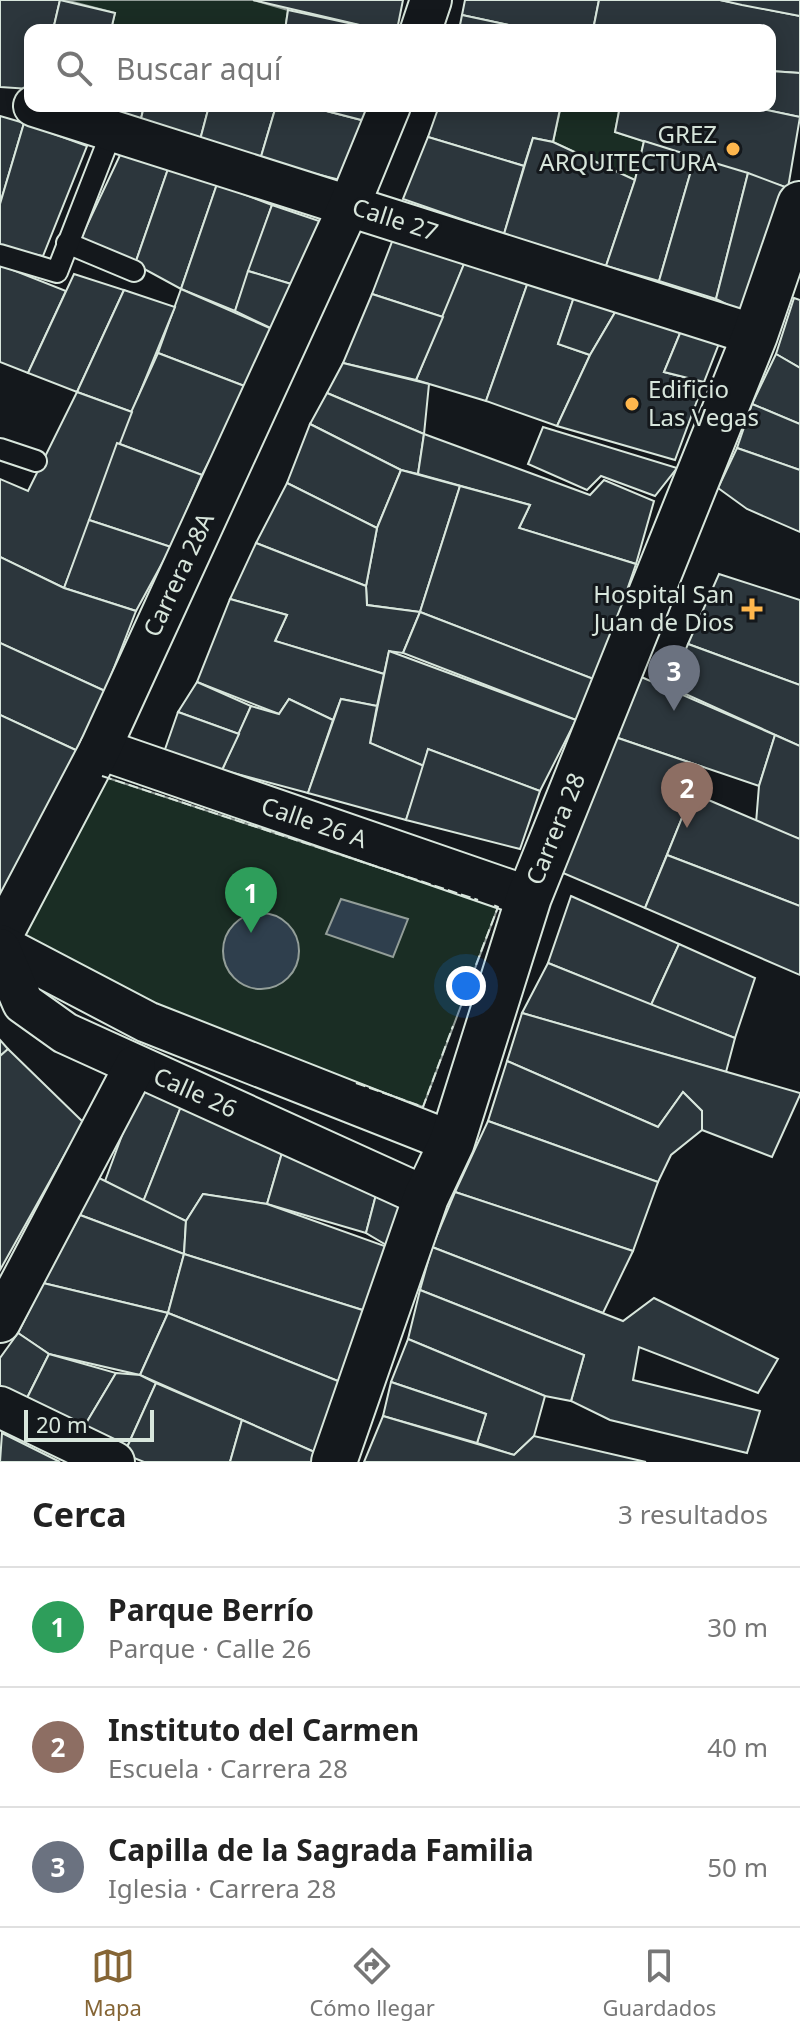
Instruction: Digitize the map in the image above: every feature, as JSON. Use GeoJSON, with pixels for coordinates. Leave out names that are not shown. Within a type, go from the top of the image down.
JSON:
{"type":"FeatureCollection","features":[{"type":"Feature","properties":{"kind":"main road","name":"Carrera 28"},"geometry":{"type":"LineString","coordinates":[[334,1462],[426,1197],[452,1142],[529,897],[755,335],[800,204]]}},
{"type":"Feature","properties":{"kind":"street"},"geometry":{"type":"LineString","coordinates":[[423,24],[431,0]]}},
{"type":"Feature","properties":{"kind":"street","name":"Calle 27"},"geometry":{"type":"LineString","coordinates":[[0,95],[24,102]]}},
{"type":"Feature","properties":{"kind":"street","name":"Calle 27"},"geometry":{"type":"LineString","coordinates":[[54,112],[755,335]]}},
{"type":"Feature","properties":{"kind":"street","name":"Carrera 28A"},"geometry":{"type":"LineString","coordinates":[[0,944],[100,749],[349,206],[388,112]]}},
{"type":"Feature","properties":{"kind":"street","name":"Calle 26 A"},"geometry":{"type":"LineString","coordinates":[[100,749],[529,897]]}},
{"type":"Feature","properties":{"kind":"street","name":"Calle 26"},"geometry":{"type":"LineString","coordinates":[[0,944],[23,1003],[65,1033],[426,1197]]}},
{"type":"Feature","properties":{"kind":"street","name":"Calle 26"},"geometry":{"type":"LineString","coordinates":[[0,944],[147,1022],[452,1142]]}},
{"type":"Feature","properties":{"kind":"street"},"geometry":{"type":"LineString","coordinates":[[0,1322],[135,1066]]}},
{"type":"Feature","properties":{"kind":"street"},"geometry":{"type":"LineString","coordinates":[[0,1407],[114,1462]]}},
{"type":"Feature","properties":{"kind":"lane"},"geometry":{"type":"LineString","coordinates":[[0,255],[57,272],[112,131]]}},
{"type":"Feature","properties":{"kind":"lane"},"geometry":{"type":"LineString","coordinates":[[67,243],[134,271]]}},
{"type":"Feature","properties":{"kind":"lane"},"geometry":{"type":"LineString","coordinates":[[0,449],[36,461]]}},
{"type":"Feature","properties":{"kind":"green space"},"geometry":{"type":"Polygon","coordinates":[[[65,0],[253,0],[288,10],[286,24],[112,24],[115,13],[65,0]]]}},
{"type":"Feature","properties":{"kind":"green space"},"geometry":{"type":"Polygon","coordinates":[[[560,112],[619,112],[615,132],[644,141],[635,180],[553,142],[560,112]]]}},
{"type":"Feature","properties":{"kind":"green space"},"geometry":{"type":"Polygon","coordinates":[[[102,776],[498,907],[423,1107],[165,1013],[9,943],[102,776]]]}},
{"type":"Feature","properties":{"kind":"water"},"geometry":{"type":"Polygon","coordinates":[[[341,899],[408,919],[393,957],[326,934],[341,899]]]}},
{"type":"Feature","properties":{"kind":"water"},"geometry":{"type":"Polygon","coordinates":[[[254,913],[268,913],[282,919],[293,930],[299,951],[296,966],[288,978],[268,989],[254,989],[240,983],[229,972],[223,958],[223,944],[229,930],[240,919],[254,913]]]}},
{"type":"Feature","properties":{"kind":"building"},"geometry":{"type":"Polygon","coordinates":[[[0,0],[60,0],[54,24],[24,24],[24,89],[0,87],[0,0]]]}},
{"type":"Feature","properties":{"kind":"building"},"geometry":{"type":"Polygon","coordinates":[[[60,0],[115,13],[112,24],[54,24],[60,0]]]}},
{"type":"Feature","properties":{"kind":"building"},"geometry":{"type":"Polygon","coordinates":[[[253,0],[403,0],[398,24],[355,24],[253,0]]]}},
{"type":"Feature","properties":{"kind":"building"},"geometry":{"type":"Polygon","coordinates":[[[465,0],[599,0],[594,24],[504,24],[462,15],[465,0]]]}},
{"type":"Feature","properties":{"kind":"building"},"geometry":{"type":"Polygon","coordinates":[[[599,0],[720,0],[800,16],[800,73],[776,71],[776,24],[594,24],[599,0]]]}},
{"type":"Feature","properties":{"kind":"building"},"geometry":{"type":"Polygon","coordinates":[[[720,0],[800,0],[800,16],[742,5],[720,0]]]}},
{"type":"Feature","properties":{"kind":"building"},"geometry":{"type":"Polygon","coordinates":[[[288,10],[353,24],[286,24],[288,10]]]}},
{"type":"Feature","properties":{"kind":"building"},"geometry":{"type":"Polygon","coordinates":[[[462,15],[504,24],[460,24],[462,15]]]}},
{"type":"Feature","properties":{"kind":"building"},"geometry":{"type":"Polygon","coordinates":[[[776,71],[800,73],[800,117],[776,112],[776,71]]]}},
{"type":"Feature","properties":{"kind":"building"},"geometry":{"type":"Polygon","coordinates":[[[110,112],[143,112],[140,123],[110,112]]]}},
{"type":"Feature","properties":{"kind":"building"},"geometry":{"type":"Polygon","coordinates":[[[143,112],[207,112],[200,140],[140,123],[143,112]]]}},
{"type":"Feature","properties":{"kind":"building"},"geometry":{"type":"Polygon","coordinates":[[[207,112],[274,112],[260,160],[200,140],[207,112]]]}},
{"type":"Feature","properties":{"kind":"building"},"geometry":{"type":"Polygon","coordinates":[[[274,112],[330,112],[377,124],[344,181],[260,160],[274,112]]]}},
{"type":"Feature","properties":{"kind":"building"},"geometry":{"type":"Polygon","coordinates":[[[330,112],[382,112],[377,124],[330,112]]]}},
{"type":"Feature","properties":{"kind":"building"},"geometry":{"type":"Polygon","coordinates":[[[437,112],[559,112],[553,142],[533,138],[524,166],[428,137],[437,112]]]}},
{"type":"Feature","properties":{"kind":"building","name":"GREZ ARQUITECTURA"},"geometry":{"type":"Polygon","coordinates":[[[619,112],[776,112],[800,117],[788,188],[615,132],[619,112]]]}},
{"type":"Feature","properties":{"kind":"building"},"geometry":{"type":"Polygon","coordinates":[[[0,116],[24,123],[0,204],[0,116]]]}},
{"type":"Feature","properties":{"kind":"building"},"geometry":{"type":"Polygon","coordinates":[[[24,123],[87,146],[43,256],[0,248],[0,204],[24,123]]]}},
{"type":"Feature","properties":{"kind":"building"},"geometry":{"type":"Polygon","coordinates":[[[428,137],[524,166],[504,234],[403,199],[428,137]]]}},
{"type":"Feature","properties":{"kind":"building"},"geometry":{"type":"Polygon","coordinates":[[[533,138],[553,142],[635,180],[606,266],[504,234],[533,138]]]}},
{"type":"Feature","properties":{"kind":"building"},"geometry":{"type":"Polygon","coordinates":[[[644,141],[695,157],[659,281],[606,266],[635,180],[644,141]]]}},
{"type":"Feature","properties":{"kind":"building"},"geometry":{"type":"Polygon","coordinates":[[[121,153],[168,169],[135,264],[80,240],[121,153]]]}},
{"type":"Feature","properties":{"kind":"building"},"geometry":{"type":"Polygon","coordinates":[[[695,157],[748,173],[716,299],[659,281],[695,157]]]}},
{"type":"Feature","properties":{"kind":"building"},"geometry":{"type":"Polygon","coordinates":[[[168,169],[217,184],[181,289],[135,264],[168,169]]]}},
{"type":"Feature","properties":{"kind":"building"},"geometry":{"type":"Polygon","coordinates":[[[748,173],[788,188],[742,312],[716,299],[748,173]]]}},
{"type":"Feature","properties":{"kind":"building"},"geometry":{"type":"Polygon","coordinates":[[[217,184],[272,205],[235,311],[181,289],[217,184]]]}},
{"type":"Feature","properties":{"kind":"building"},"geometry":{"type":"Polygon","coordinates":[[[272,205],[328,224],[301,287],[248,271],[272,205]]]}},
{"type":"Feature","properties":{"kind":"building"},"geometry":{"type":"Polygon","coordinates":[[[395,234],[466,259],[443,317],[372,294],[395,234]]]}},
{"type":"Feature","properties":{"kind":"building"},"geometry":{"type":"Polygon","coordinates":[[[466,259],[528,282],[486,401],[416,380],[466,259]]]}},
{"type":"Feature","properties":{"kind":"building"},"geometry":{"type":"Polygon","coordinates":[[[0,265],[66,291],[28,373],[0,362],[0,265]]]}},
{"type":"Feature","properties":{"kind":"building"},"geometry":{"type":"Polygon","coordinates":[[[248,271],[301,287],[281,333],[235,311],[248,271]]]}},
{"type":"Feature","properties":{"kind":"building"},"geometry":{"type":"Polygon","coordinates":[[[74,274],[124,290],[77,392],[28,373],[74,274]]]}},
{"type":"Feature","properties":{"kind":"building"},"geometry":{"type":"Polygon","coordinates":[[[528,282],[574,297],[558,344],[590,355],[557,426],[486,401],[528,282]]]}},
{"type":"Feature","properties":{"kind":"building"},"geometry":{"type":"Polygon","coordinates":[[[181,289],[281,333],[247,387],[158,353],[181,289]]]}},
{"type":"Feature","properties":{"kind":"building"},"geometry":{"type":"Polygon","coordinates":[[[124,290],[175,307],[132,412],[77,392],[124,290]]]}},
{"type":"Feature","properties":{"kind":"building"},"geometry":{"type":"Polygon","coordinates":[[[372,294],[443,317],[416,380],[343,363],[372,294]]]}},
{"type":"Feature","properties":{"kind":"building"},"geometry":{"type":"Polygon","coordinates":[[[574,297],[617,309],[590,355],[558,344],[574,297]]]}},
{"type":"Feature","properties":{"kind":"building"},"geometry":{"type":"Polygon","coordinates":[[[794,298],[800,300],[800,368],[776,354],[794,298]]]}},
{"type":"Feature","properties":{"kind":"building","name":"Edificio Las Vegas"},"geometry":{"type":"Polygon","coordinates":[[[617,309],[683,326],[664,372],[704,382],[675,460],[557,426],[590,355],[617,309]]]}},
{"type":"Feature","properties":{"kind":"building"},"geometry":{"type":"Polygon","coordinates":[[[683,326],[720,341],[704,382],[664,372],[683,326]]]}},
{"type":"Feature","properties":{"kind":"building"},"geometry":{"type":"Polygon","coordinates":[[[158,353],[247,387],[202,475],[117,443],[158,353]]]}},
{"type":"Feature","properties":{"kind":"building"},"geometry":{"type":"Polygon","coordinates":[[[776,354],[800,368],[800,424],[752,404],[776,354]]]}},
{"type":"Feature","properties":{"kind":"building"},"geometry":{"type":"Polygon","coordinates":[[[343,363],[429,384],[424,434],[327,393],[343,363]]]}},
{"type":"Feature","properties":{"kind":"building"},"geometry":{"type":"Polygon","coordinates":[[[77,392],[132,412],[64,588],[0,557],[0,479],[28,491],[77,392]]]}},
{"type":"Feature","properties":{"kind":"building"},"geometry":{"type":"Polygon","coordinates":[[[327,393],[424,434],[418,474],[401,470],[310,424],[327,393]]]}},
{"type":"Feature","properties":{"kind":"building"},"geometry":{"type":"Polygon","coordinates":[[[752,404],[800,424],[800,470],[737,448],[752,404]]]}},
{"type":"Feature","properties":{"kind":"building"},"geometry":{"type":"Polygon","coordinates":[[[310,424],[401,470],[377,528],[287,483],[310,424]]]}},
{"type":"Feature","properties":{"kind":"building"},"geometry":{"type":"Polygon","coordinates":[[[543,427],[677,468],[655,496],[601,476],[587,490],[528,464],[543,427]]]}},
{"type":"Feature","properties":{"kind":"building"},"geometry":{"type":"Polygon","coordinates":[[[424,434],[590,495],[604,480],[654,501],[636,564],[519,528],[530,505],[418,474],[424,434]]]}},
{"type":"Feature","properties":{"kind":"building"},"geometry":{"type":"Polygon","coordinates":[[[117,443],[202,475],[171,547],[89,520],[117,443]]]}},
{"type":"Feature","properties":{"kind":"building"},"geometry":{"type":"Polygon","coordinates":[[[737,448],[800,470],[800,532],[747,509],[718,488],[737,448]]]}},
{"type":"Feature","properties":{"kind":"building"},"geometry":{"type":"Polygon","coordinates":[[[401,470],[460,486],[420,612],[367,605],[366,586],[377,528],[401,470]]]}},
{"type":"Feature","properties":{"kind":"building"},"geometry":{"type":"Polygon","coordinates":[[[287,483],[377,528],[366,586],[256,543],[287,483]]]}},
{"type":"Feature","properties":{"kind":"building"},"geometry":{"type":"Polygon","coordinates":[[[460,486],[530,505],[519,528],[636,564],[596,680],[420,612],[460,486]]]}},
{"type":"Feature","properties":{"kind":"building"},"geometry":{"type":"Polygon","coordinates":[[[89,520],[171,547],[136,611],[64,588],[89,520]]]}},
{"type":"Feature","properties":{"kind":"building"},"geometry":{"type":"Polygon","coordinates":[[[256,543],[366,586],[367,605],[420,612],[403,653],[389,651],[384,674],[275,641],[287,615],[230,599],[256,543]]]}},
{"type":"Feature","properties":{"kind":"building"},"geometry":{"type":"Polygon","coordinates":[[[0,557],[64,588],[136,611],[105,691],[0,643],[0,557]]]}},
{"type":"Feature","properties":{"kind":"building"},"geometry":{"type":"Polygon","coordinates":[[[719,574],[800,600],[800,685],[688,644],[719,574]]]}},
{"type":"Feature","properties":{"kind":"building"},"geometry":{"type":"Polygon","coordinates":[[[230,599],[287,615],[275,641],[384,674],[377,706],[341,699],[333,720],[289,699],[279,714],[197,682],[230,599]]]}},
{"type":"Feature","properties":{"kind":"building"},"geometry":{"type":"Polygon","coordinates":[[[420,612],[596,680],[576,720],[403,653],[420,612]]]}},
{"type":"Feature","properties":{"kind":"building"},"geometry":{"type":"Polygon","coordinates":[[[0,643],[105,691],[80,752],[0,715],[0,643]]]}},
{"type":"Feature","properties":{"kind":"building"},"geometry":{"type":"Polygon","coordinates":[[[688,644],[800,685],[800,746],[670,687],[688,644]]]}},
{"type":"Feature","properties":{"kind":"building"},"geometry":{"type":"Polygon","coordinates":[[[389,651],[576,720],[540,791],[428,749],[424,766],[370,743],[389,651]]]}},
{"type":"Feature","properties":{"kind":"building"},"geometry":{"type":"Polygon","coordinates":[[[639,676],[775,735],[759,786],[615,737],[639,676]]]}},
{"type":"Feature","properties":{"kind":"building"},"geometry":{"type":"Polygon","coordinates":[[[197,682],[251,706],[239,734],[178,712],[197,682]]]}},
{"type":"Feature","properties":{"kind":"building"},"geometry":{"type":"Polygon","coordinates":[[[289,699],[333,720],[308,793],[222,770],[251,706],[279,714],[289,699]]]}},
{"type":"Feature","properties":{"kind":"building"},"geometry":{"type":"Polygon","coordinates":[[[341,699],[377,706],[370,743],[424,766],[406,820],[308,793],[341,699]]]}},
{"type":"Feature","properties":{"kind":"building"},"geometry":{"type":"Polygon","coordinates":[[[178,712],[239,734],[222,770],[163,755],[178,712]]]}},
{"type":"Feature","properties":{"kind":"building"},"geometry":{"type":"Polygon","coordinates":[[[0,715],[80,752],[0,902],[0,715]]]}},
{"type":"Feature","properties":{"kind":"building"},"geometry":{"type":"Polygon","coordinates":[[[775,735],[800,746],[800,839],[756,823],[759,786],[775,735]]]}},
{"type":"Feature","properties":{"kind":"building"},"geometry":{"type":"Polygon","coordinates":[[[615,737],[703,767],[645,908],[556,870],[615,737]]]}},
{"type":"Feature","properties":{"kind":"building"},"geometry":{"type":"Polygon","coordinates":[[[428,749],[540,791],[520,849],[406,820],[428,749]]]}},
{"type":"Feature","properties":{"kind":"building"},"geometry":{"type":"Polygon","coordinates":[[[692,793],[800,839],[800,906],[667,855],[692,793]]]}},
{"type":"Feature","properties":{"kind":"building"},"geometry":{"type":"Polygon","coordinates":[[[667,855],[800,906],[800,975],[645,908],[667,855]]]}},
{"type":"Feature","properties":{"kind":"building"},"geometry":{"type":"Polygon","coordinates":[[[571,896],[679,944],[651,1005],[548,963],[571,896]]]}},
{"type":"Feature","properties":{"kind":"building"},"geometry":{"type":"Polygon","coordinates":[[[679,944],[755,978],[735,1038],[651,1005],[679,944]]]}},
{"type":"Feature","properties":{"kind":"building"},"geometry":{"type":"Polygon","coordinates":[[[548,963],[735,1038],[726,1072],[522,1013],[548,963]]]}},
{"type":"Feature","properties":{"kind":"building"},"geometry":{"type":"Polygon","coordinates":[[[522,1013],[800,1095],[772,1157],[702,1130],[702,1111],[683,1092],[658,1127],[507,1061],[522,1013]]]}},
{"type":"Feature","properties":{"kind":"building"},"geometry":{"type":"Polygon","coordinates":[[[0,1040],[8,1049],[0,1056],[0,1040]]]}},
{"type":"Feature","properties":{"kind":"building"},"geometry":{"type":"Polygon","coordinates":[[[8,1049],[83,1122],[0,1270],[0,1056],[8,1049]]]}},
{"type":"Feature","properties":{"kind":"building"},"geometry":{"type":"Polygon","coordinates":[[[507,1061],[658,1127],[683,1092],[702,1111],[702,1130],[671,1155],[658,1182],[488,1121],[507,1061]]]}},
{"type":"Feature","properties":{"kind":"building"},"geometry":{"type":"Polygon","coordinates":[[[140,1087],[182,1104],[143,1202],[105,1181],[140,1087]]]}},
{"type":"Feature","properties":{"kind":"building"},"geometry":{"type":"Polygon","coordinates":[[[182,1104],[284,1146],[267,1204],[203,1194],[186,1221],[143,1202],[182,1104]]]}},
{"type":"Feature","properties":{"kind":"building"},"geometry":{"type":"Polygon","coordinates":[[[488,1121],[658,1182],[633,1251],[455,1192],[488,1121]]]}},
{"type":"Feature","properties":{"kind":"building"},"geometry":{"type":"Polygon","coordinates":[[[284,1146],[378,1187],[366,1233],[267,1204],[284,1146]]]}},
{"type":"Feature","properties":{"kind":"building"},"geometry":{"type":"Polygon","coordinates":[[[93,1175],[186,1221],[184,1254],[80,1215],[93,1175]]]}},
{"type":"Feature","properties":{"kind":"building"},"geometry":{"type":"Polygon","coordinates":[[[378,1187],[404,1197],[393,1249],[366,1233],[378,1187]]]}},
{"type":"Feature","properties":{"kind":"building"},"geometry":{"type":"Polygon","coordinates":[[[455,1192],[633,1251],[603,1313],[432,1247],[455,1192]]]}},
{"type":"Feature","properties":{"kind":"building"},"geometry":{"type":"Polygon","coordinates":[[[203,1194],[267,1204],[393,1249],[372,1313],[184,1254],[186,1221],[203,1194]]]}},
{"type":"Feature","properties":{"kind":"building"},"geometry":{"type":"Polygon","coordinates":[[[80,1215],[184,1254],[168,1313],[43,1283],[80,1215]]]}},
{"type":"Feature","properties":{"kind":"building"},"geometry":{"type":"Polygon","coordinates":[[[432,1247],[623,1321],[654,1298],[778,1359],[758,1393],[639,1347],[633,1380],[760,1411],[747,1453],[610,1420],[571,1401],[584,1355],[420,1290],[432,1247]]]}},
{"type":"Feature","properties":{"kind":"building"},"geometry":{"type":"Polygon","coordinates":[[[184,1254],[372,1313],[343,1383],[168,1313],[184,1254]]]}},
{"type":"Feature","properties":{"kind":"building"},"geometry":{"type":"Polygon","coordinates":[[[43,1283],[168,1313],[140,1375],[49,1354],[18,1333],[43,1283]]]}},
{"type":"Feature","properties":{"kind":"building"},"geometry":{"type":"Polygon","coordinates":[[[420,1290],[584,1355],[571,1401],[545,1396],[408,1339],[420,1290]]]}},
{"type":"Feature","properties":{"kind":"building"},"geometry":{"type":"Polygon","coordinates":[[[168,1313],[343,1383],[319,1454],[140,1375],[168,1313]]]}},
{"type":"Feature","properties":{"kind":"building"},"geometry":{"type":"Polygon","coordinates":[[[18,1333],[49,1354],[23,1406],[0,1387],[0,1358],[18,1333]]]}},
{"type":"Feature","properties":{"kind":"building"},"geometry":{"type":"Polygon","coordinates":[[[408,1339],[545,1396],[534,1436],[514,1455],[477,1443],[486,1414],[391,1382],[408,1339]]]}},
{"type":"Feature","properties":{"kind":"building"},"geometry":{"type":"Polygon","coordinates":[[[49,1354],[116,1373],[85,1425],[23,1406],[49,1354]]]}},
{"type":"Feature","properties":{"kind":"building"},"geometry":{"type":"Polygon","coordinates":[[[116,1373],[140,1375],[156,1383],[124,1454],[85,1425],[116,1373]]]}},
{"type":"Feature","properties":{"kind":"building"},"geometry":{"type":"Polygon","coordinates":[[[391,1382],[486,1414],[477,1443],[383,1416],[391,1382]]]}},
{"type":"Feature","properties":{"kind":"building"},"geometry":{"type":"Polygon","coordinates":[[[156,1383],[242,1420],[230,1462],[144,1462],[124,1454],[156,1383]]]}},
{"type":"Feature","properties":{"kind":"building"},"geometry":{"type":"Polygon","coordinates":[[[383,1416],[514,1455],[534,1436],[646,1462],[364,1462],[383,1416]]]}},
{"type":"Feature","properties":{"kind":"building"},"geometry":{"type":"Polygon","coordinates":[[[242,1420],[319,1454],[316,1462],[230,1462],[242,1420]]]}},
{"type":"Feature","properties":{"kind":"building"},"geometry":{"type":"Polygon","coordinates":[[[2,1433],[60,1462],[0,1462],[2,1433]]]}},
{"type":"Feature","properties":{"kind":"fence"},"geometry":{"type":"LineString","coordinates":[[102,776],[478,900]]}},
{"type":"Feature","properties":{"kind":"fence"},"geometry":{"type":"LineString","coordinates":[[466,991],[498,907],[493,905]]}},
{"type":"Feature","properties":{"kind":"fence"},"geometry":{"type":"LineString","coordinates":[[356,1083],[423,1107],[453,1026]]}},
{"type":"Feature","properties":{"kind":"place","name":"GREZ ARQUITECTURA"},"geometry":{"type":"Point","coordinates":[733,149]}},
{"type":"Feature","properties":{"kind":"place","name":"Edificio Las Vegas"},"geometry":{"type":"Point","coordinates":[632,404]}},
{"type":"Feature","properties":{"kind":"place","name":"Hospital San Juan de Dios"},"geometry":{"type":"Point","coordinates":[752,609]}},
{"type":"Feature","properties":{"kind":"place","name":"Capilla de la Sagrada Familia"},"geometry":{"type":"Point","coordinates":[674,711]}},
{"type":"Feature","properties":{"kind":"place","name":"Instituto del Carmen"},"geometry":{"type":"Point","coordinates":[687,828]}},
{"type":"Feature","properties":{"kind":"place","name":"Parque Berrío"},"geometry":{"type":"Point","coordinates":[251,933]}}]}
